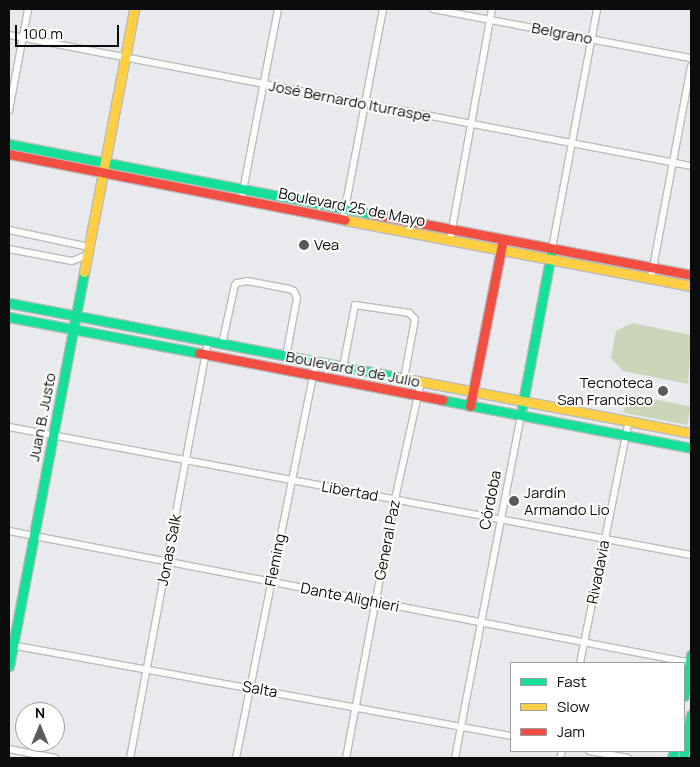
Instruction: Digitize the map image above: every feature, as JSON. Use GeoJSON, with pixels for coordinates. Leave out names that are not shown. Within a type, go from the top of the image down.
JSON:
{"type":"FeatureCollection","features":[{"type":"Feature","properties":{"kind":"main road","name":"Juan B. Justo"},"geometry":{"type":"LineString","coordinates":[[9,666],[11,645],[34,536],[134,9]]}},
{"type":"Feature","properties":{"kind":"main road","name":"Boulevard 25 de Mayo"},"geometry":{"type":"LineString","coordinates":[[9,144],[691,275]]}},
{"type":"Feature","properties":{"kind":"main road","name":"Boulevard 25 de Mayo"},"geometry":{"type":"LineString","coordinates":[[9,154],[241,201],[691,286]]}},
{"type":"Feature","properties":{"kind":"main road"},"geometry":{"type":"LineString","coordinates":[[470,406],[503,239]]}},
{"type":"Feature","properties":{"kind":"main road","name":"Córdoba"},"geometry":{"type":"LineString","coordinates":[[521,415],[552,248]]}},
{"type":"Feature","properties":{"kind":"main road","name":"Boulevard 9 de Julio"},"geometry":{"type":"LineString","coordinates":[[9,303],[523,403],[691,433]]}},
{"type":"Feature","properties":{"kind":"main road","name":"Boulevard 9 de Julio"},"geometry":{"type":"LineString","coordinates":[[9,317],[691,448]]}},
{"type":"Feature","properties":{"kind":"main road"},"geometry":{"type":"LineString","coordinates":[[685,691],[691,660]]}},
{"type":"Feature","properties":{"kind":"main road"},"geometry":{"type":"LineString","coordinates":[[685,747],[691,715]]}},
{"type":"Feature","properties":{"kind":"street"},"geometry":{"type":"LineString","coordinates":[[9,111],[28,9]]}},
{"type":"Feature","properties":{"kind":"street"},"geometry":{"type":"LineString","coordinates":[[241,201],[278,9]]}},
{"type":"Feature","properties":{"kind":"street"},"geometry":{"type":"LineString","coordinates":[[343,220],[383,9]]}},
{"type":"Feature","properties":{"kind":"street","name":"Belgrano"},"geometry":{"type":"LineString","coordinates":[[433,9],[691,58]]}},
{"type":"Feature","properties":{"kind":"street"},"geometry":{"type":"LineString","coordinates":[[450,240],[492,9]]}},
{"type":"Feature","properties":{"kind":"street"},"geometry":{"type":"LineString","coordinates":[[552,248],[597,9]]}},
{"type":"Feature","properties":{"kind":"street","name":"José Bernardo Iturraspe"},"geometry":{"type":"LineString","coordinates":[[9,35],[691,166]]}},
{"type":"Feature","properties":{"kind":"street"},"geometry":{"type":"LineString","coordinates":[[651,278],[691,67]]}},
{"type":"Feature","properties":{"kind":"street"},"geometry":{"type":"LineString","coordinates":[[170,187],[173,176]]}},
{"type":"Feature","properties":{"kind":"street"},"geometry":{"type":"LineString","coordinates":[[9,230],[88,251]]}},
{"type":"Feature","properties":{"kind":"street"},"geometry":{"type":"LineString","coordinates":[[9,250],[72,261],[88,251]]}},
{"type":"Feature","properties":{"kind":"street"},"geometry":{"type":"LineString","coordinates":[[222,344],[235,285],[240,281],[247,281],[294,291],[297,298],[286,356]]}},
{"type":"Feature","properties":{"kind":"street"},"geometry":{"type":"LineString","coordinates":[[343,367],[353,307],[357,304],[409,313],[415,319],[404,379]]}},
{"type":"Feature","properties":{"kind":"street","name":"Jonas Salk"},"geometry":{"type":"LineString","coordinates":[[130,758],[208,341]]}},
{"type":"Feature","properties":{"kind":"street","name":"Fleming"},"geometry":{"type":"LineString","coordinates":[[236,758],[290,481],[316,362]]}},
{"type":"Feature","properties":{"kind":"street","name":"General Paz"},"geometry":{"type":"LineString","coordinates":[[346,758],[395,499],[421,382]]}},
{"type":"Feature","properties":{"kind":"street","name":"Córdoba"},"geometry":{"type":"LineString","coordinates":[[455,758],[521,415]]}},
{"type":"Feature","properties":{"kind":"street","name":"Rivadavia"},"geometry":{"type":"LineString","coordinates":[[580,662],[628,421]]}},
{"type":"Feature","properties":{"kind":"street","name":"Libertad"},"geometry":{"type":"LineString","coordinates":[[9,427],[691,555]]}},
{"type":"Feature","properties":{"kind":"street","name":"Dante Alighieri"},"geometry":{"type":"LineString","coordinates":[[9,531],[584,642],[691,660]]}},
{"type":"Feature","properties":{"kind":"street","name":"Salta"},"geometry":{"type":"LineString","coordinates":[[11,645],[147,668],[510,736]]}},
{"type":"Feature","properties":{"kind":"street"},"geometry":{"type":"LineString","coordinates":[[9,749],[55,758]]}},
{"type":"Feature","properties":{"kind":"street"},"geometry":{"type":"LineString","coordinates":[[594,752],[627,758]]}},
{"type":"Feature","properties":{"kind":"green space"},"geometry":{"type":"Polygon","coordinates":[[[632,323],[691,335],[688,384],[623,371],[611,358],[616,331],[632,323]]]}},
{"type":"Feature","properties":{"kind":"green space"},"geometry":{"type":"Polygon","coordinates":[[[627,394],[691,406],[687,425],[623,413],[627,394]]]}},
{"type":"Feature","properties":{"kind":"traffic: fast"},"geometry":{"type":"LineString","coordinates":[[9,144],[372,214]]}},
{"type":"Feature","properties":{"kind":"traffic: fast"},"geometry":{"type":"LineString","coordinates":[[522,407],[551,253]]}},
{"type":"Feature","properties":{"kind":"traffic: fast"},"geometry":{"type":"LineString","coordinates":[[9,666],[84,272]]}},
{"type":"Feature","properties":{"kind":"traffic: fast"},"geometry":{"type":"LineString","coordinates":[[9,303],[402,378]]}},
{"type":"Feature","properties":{"kind":"traffic: fast"},"geometry":{"type":"LineString","coordinates":[[9,317],[199,353]]}},
{"type":"Feature","properties":{"kind":"traffic: fast"},"geometry":{"type":"LineString","coordinates":[[442,400],[691,448]]}},
{"type":"Feature","properties":{"kind":"traffic: fast"},"geometry":{"type":"LineString","coordinates":[[685,690],[691,655]]}},
{"type":"Feature","properties":{"kind":"traffic: fast"},"geometry":{"type":"LineString","coordinates":[[685,747],[691,715]]}},
{"type":"Feature","properties":{"kind":"traffic: fast"},"geometry":{"type":"LineString","coordinates":[[672,758],[674,752]]}},
{"type":"Feature","properties":{"kind":"traffic: fast"},"geometry":{"type":"LineString","coordinates":[[683,758],[684,752]]}},
{"type":"Feature","properties":{"kind":"traffic: slow"},"geometry":{"type":"LineString","coordinates":[[84,272],[134,9]]}},
{"type":"Feature","properties":{"kind":"traffic: slow"},"geometry":{"type":"LineString","coordinates":[[345,220],[691,286]]}},
{"type":"Feature","properties":{"kind":"traffic: slow"},"geometry":{"type":"LineString","coordinates":[[402,378],[691,433]]}},
{"type":"Feature","properties":{"kind":"traffic: jam"},"geometry":{"type":"LineString","coordinates":[[9,154],[345,220]]}},
{"type":"Feature","properties":{"kind":"traffic: jam"},"geometry":{"type":"LineString","coordinates":[[372,214],[691,275]]}},
{"type":"Feature","properties":{"kind":"traffic: jam"},"geometry":{"type":"LineString","coordinates":[[470,406],[502,244]]}},
{"type":"Feature","properties":{"kind":"traffic: jam"},"geometry":{"type":"LineString","coordinates":[[199,353],[442,400]]}},
{"type":"Feature","properties":{"kind":"place","name":"Vea"},"geometry":{"type":"Point","coordinates":[304,245]}},
{"type":"Feature","properties":{"kind":"place","name":"Tecnoteca San Francisco"},"geometry":{"type":"Point","coordinates":[663,391]}},
{"type":"Feature","properties":{"kind":"place","name":"Jardín Armando Lio"},"geometry":{"type":"Point","coordinates":[514,501]}}]}
